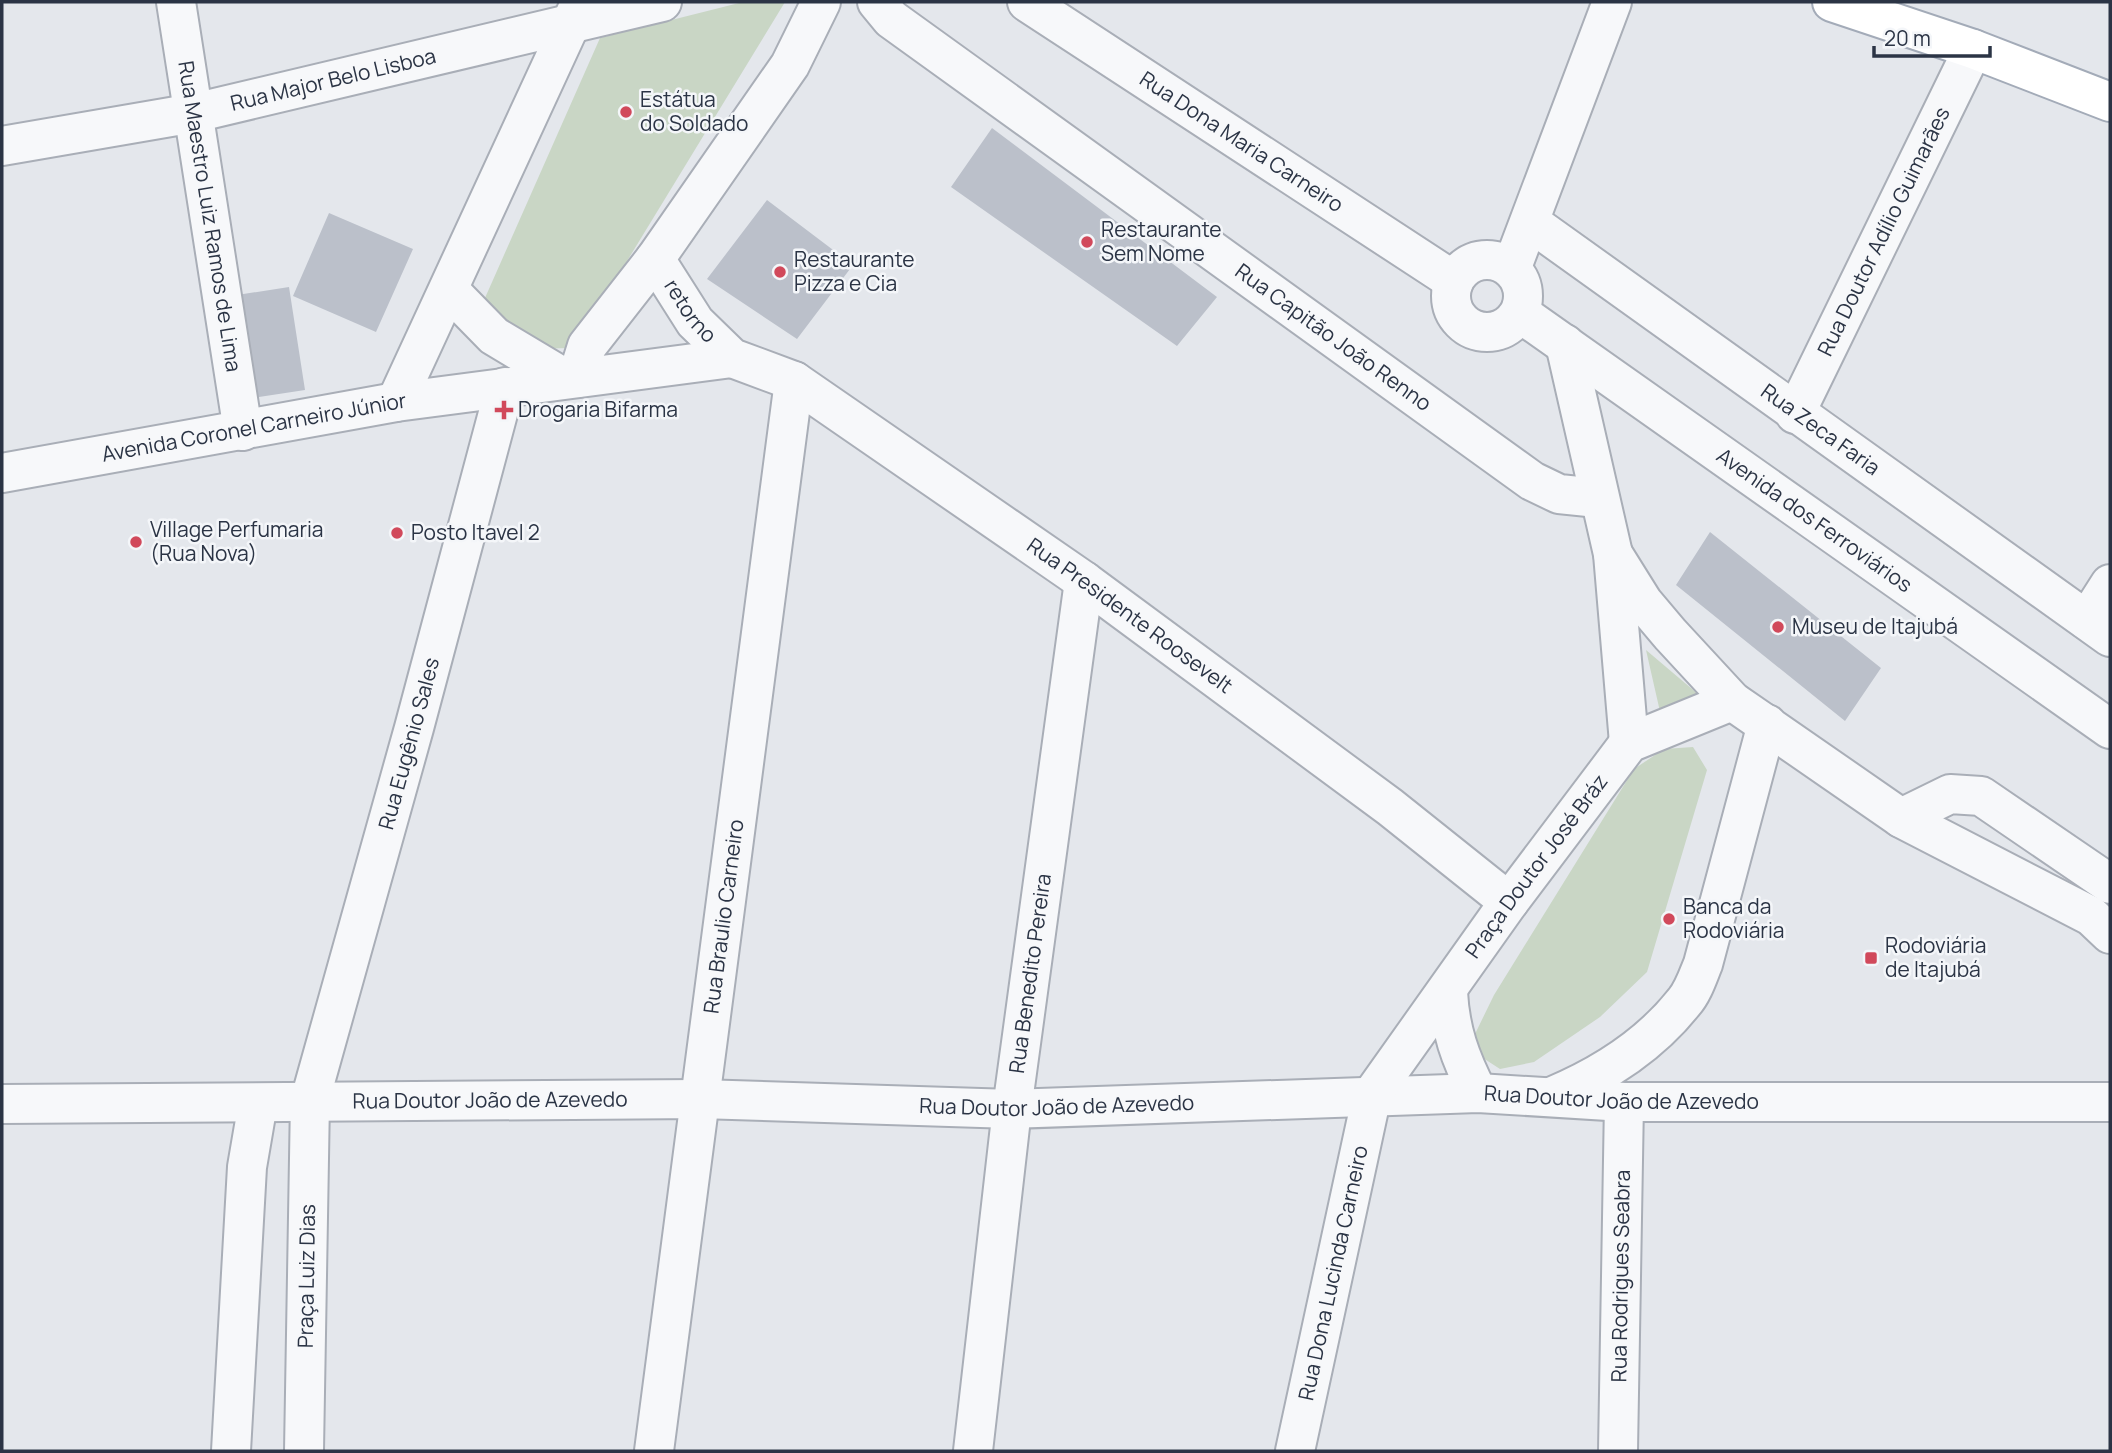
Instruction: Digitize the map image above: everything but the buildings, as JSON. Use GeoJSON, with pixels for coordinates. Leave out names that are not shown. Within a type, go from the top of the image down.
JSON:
{"type":"FeatureCollection","features":[{"type":"Feature","properties":{"kind":"main road"},"geometry":{"type":"LineString","coordinates":[[1832,2],[1973,49],[2110,102]]}},
{"type":"Feature","properties":{"kind":"street","name":"Rua Maestro Luiz Ramos de Lima"},"geometry":{"type":"LineString","coordinates":[[176,2],[243,431]]}},
{"type":"Feature","properties":{"kind":"street","name":"Rua Major Belo Lisboa"},"geometry":{"type":"LineString","coordinates":[[2,146],[194,113],[575,13],[662,2]]}},
{"type":"Feature","properties":{"kind":"street"},"geometry":{"type":"LineString","coordinates":[[449,290],[494,336],[572,378],[587,345],[655,259],[790,65],[821,2]]}},
{"type":"Feature","properties":{"kind":"street","name":"Rua Capitão João Renno"},"geometry":{"type":"LineString","coordinates":[[877,2],[891,19],[1532,481],[1559,494],[1598,498]]}},
{"type":"Feature","properties":{"kind":"street","name":"Rua Dona Maria Carneiro"},"geometry":{"type":"LineString","coordinates":[[1027,2],[1454,281]]}},
{"type":"Feature","properties":{"kind":"street"},"geometry":{"type":"LineString","coordinates":[[1511,267],[1612,2]]}},
{"type":"Feature","properties":{"kind":"street"},"geometry":{"type":"LineString","coordinates":[[396,402],[575,13]]}},
{"type":"Feature","properties":{"kind":"street","name":"Rua Doutor Adílio Guimarães"},"geometry":{"type":"LineString","coordinates":[[1795,414],[1973,49]]}},
{"type":"Feature","properties":{"kind":"street","name":"Rua Zeca Faria"},"geometry":{"type":"LineString","coordinates":[[1530,222],[1795,414],[2099,628]]}},
{"type":"Feature","properties":{"kind":"street","name":"retorno"},"geometry":{"type":"LineString","coordinates":[[655,259],[695,322],[732,358]]}},
{"type":"Feature","properties":{"kind":"street"},"geometry":{"type":"LineString","coordinates":[[1490,260],[1511,267],[1523,289],[1520,313],[1502,329],[1477,331],[1457,317],[1452,306],[1454,281],[1468,264],[1490,260]]}},
{"type":"Feature","properties":{"kind":"street","name":"Avenida dos Ferroviários"},"geometry":{"type":"LineString","coordinates":[[1520,313],[2110,729]]}},
{"type":"Feature","properties":{"kind":"street"},"geometry":{"type":"LineString","coordinates":[[1565,344],[1598,498],[1613,554],[1629,743],[1732,701]]}},
{"type":"Feature","properties":{"kind":"street","name":"Avenida Coronel Carneiro Júnior"},"geometry":{"type":"LineString","coordinates":[[2,473],[396,402],[732,358]]}},
{"type":"Feature","properties":{"kind":"street","name":"Rua Presidente Roosevelt"},"geometry":{"type":"LineString","coordinates":[[732,358],[794,381],[1084,580],[1390,807],[1509,902]]}},
{"type":"Feature","properties":{"kind":"street","name":"Rua Braulio Carneiro"},"geometry":{"type":"LineString","coordinates":[[654,1451],[794,381]]}},
{"type":"Feature","properties":{"kind":"street","name":"Rua Eugênio Sales"},"geometry":{"type":"LineString","coordinates":[[310,1101],[505,387]]}},
{"type":"Feature","properties":{"kind":"street"},"geometry":{"type":"LineString","coordinates":[[1613,554],[1643,601],[1670,635],[1732,701],[1901,818],[2091,916],[2110,934]]}},
{"type":"Feature","properties":{"kind":"street","name":"Rua Benedito Pereira"},"geometry":{"type":"LineString","coordinates":[[973,1451],[1012,1109],[1084,580]]}},
{"type":"Feature","properties":{"kind":"street"},"geometry":{"type":"LineString","coordinates":[[2099,628],[2110,584]]}},
{"type":"Feature","properties":{"kind":"street"},"geometry":{"type":"LineString","coordinates":[[1545,1099],[1587,1082],[1622,1060],[1656,1032],[1686,1000],[1703,964],[1767,724]]}},
{"type":"Feature","properties":{"kind":"street","name":"Praça Doutor José Bráz"},"geometry":{"type":"LineString","coordinates":[[1372,1095],[1448,992],[1509,902],[1629,743]]}},
{"type":"Feature","properties":{"kind":"street"},"geometry":{"type":"LineString","coordinates":[[1901,818],[1950,794],[1981,796],[2110,884]]}},
{"type":"Feature","properties":{"kind":"street"},"geometry":{"type":"LineString","coordinates":[[1448,992],[1453,1037],[1459,1058],[1478,1093]]}},
{"type":"Feature","properties":{"kind":"street","name":"Rua Doutor João de Azevedo"},"geometry":{"type":"LineString","coordinates":[[2,1104],[700,1099],[1012,1109],[1478,1093],[1624,1102],[2107,1098]]}},
{"type":"Feature","properties":{"kind":"street","name":"Rua Dona Lucinda Carneiro"},"geometry":{"type":"LineString","coordinates":[[1295,1451],[1372,1095]]}},
{"type":"Feature","properties":{"kind":"street","name":"Praça Luiz Dias"},"geometry":{"type":"LineString","coordinates":[[304,1451],[310,1101]]}},
{"type":"Feature","properties":{"kind":"street","name":"Rua Rodrigues Seabra"},"geometry":{"type":"LineString","coordinates":[[1618,1451],[1624,1102]]}},
{"type":"Feature","properties":{"kind":"street"},"geometry":{"type":"LineString","coordinates":[[231,1451],[247,1167],[258,1103]]}},
{"type":"Feature","properties":{"kind":"green space"},"geometry":{"type":"Polygon","coordinates":[[[743,2],[785,2],[574,348],[519,349],[481,307],[600,38],[743,2]]]}},
{"type":"Feature","properties":{"kind":"green space"},"geometry":{"type":"Polygon","coordinates":[[[1646,650],[1705,700],[1661,716],[1646,650]]]}},
{"type":"Feature","properties":{"kind":"green space"},"geometry":{"type":"Polygon","coordinates":[[[1693,747],[1707,770],[1647,972],[1600,1017],[1534,1062],[1500,1069],[1483,1058],[1475,1034],[1494,995],[1634,769],[1664,749],[1693,747]]]}},
{"type":"Feature","properties":{"kind":"place","name":"Estátua do Soldado"},"geometry":{"type":"Point","coordinates":[626,112]}},
{"type":"Feature","properties":{"kind":"place","name":"Restaurante Sem Nome"},"geometry":{"type":"Point","coordinates":[1087,242]}},
{"type":"Feature","properties":{"kind":"place","name":"Restaurante Pizza e Cia"},"geometry":{"type":"Point","coordinates":[780,272]}},
{"type":"Feature","properties":{"kind":"place","name":"Drogaria Bifarma"},"geometry":{"type":"Point","coordinates":[504,410]}},
{"type":"Feature","properties":{"kind":"place","name":"Posto Itavel 2"},"geometry":{"type":"Point","coordinates":[397,533]}},
{"type":"Feature","properties":{"kind":"place","name":"Village Perfumaria (Rua Nova)"},"geometry":{"type":"Point","coordinates":[136,542]}},
{"type":"Feature","properties":{"kind":"place","name":"Museu de Itajubá"},"geometry":{"type":"Point","coordinates":[1778,627]}},
{"type":"Feature","properties":{"kind":"place","name":"Banca da Rodoviária"},"geometry":{"type":"Point","coordinates":[1669,919]}},
{"type":"Feature","properties":{"kind":"place","name":"Rodoviária de Itajubá"},"geometry":{"type":"Point","coordinates":[1871,958]}}]}
